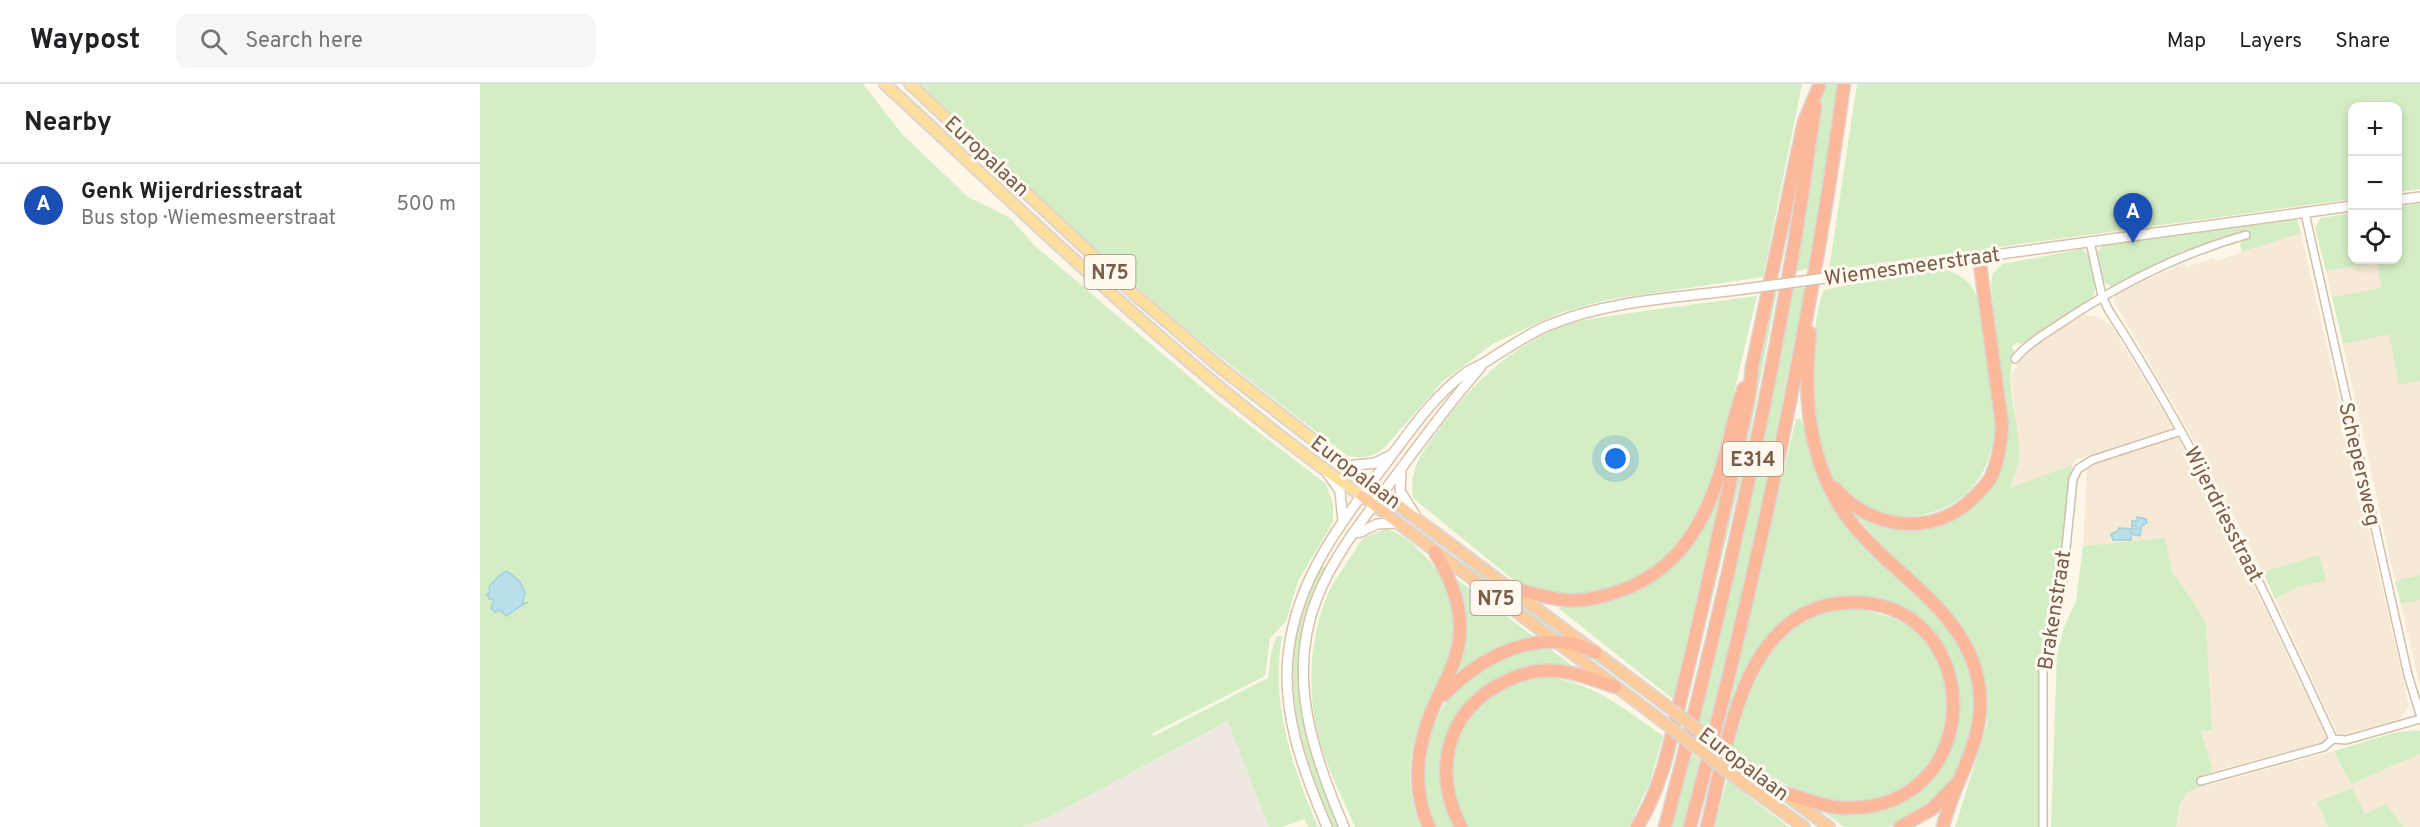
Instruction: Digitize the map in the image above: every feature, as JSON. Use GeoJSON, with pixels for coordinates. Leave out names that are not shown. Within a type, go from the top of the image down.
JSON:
{"type":"FeatureCollection","features":[{"type":"Feature","properties":{"kind":"highway","name":"E314"},"geometry":{"type":"LineString","coordinates":[[1690,827],[1770,497],[1810,293],[1844,84]]}},
{"type":"Feature","properties":{"kind":"highway","name":"E314"},"geometry":{"type":"LineString","coordinates":[[1665,827],[1715,631],[1749,480],[1791,266],[1819,85]]}},
{"type":"Feature","properties":{"kind":"highway"},"geometry":{"type":"LineString","coordinates":[[1637,827],[1647,812],[1662,774],[1749,396],[1752,367],[1804,122],[1819,85]]}},
{"type":"Feature","properties":{"kind":"highway"},"geometry":{"type":"LineString","coordinates":[[1824,473],[1844,498],[1857,509],[1878,519],[1906,524],[1932,521],[1947,515],[1967,504],[1990,479],[2000,446],[2001,424],[1979,257]]}},
{"type":"Feature","properties":{"kind":"highway"},"geometry":{"type":"LineString","coordinates":[[1810,293],[1812,321],[1806,399],[1811,433],[1834,497],[1848,519],[1879,553],[1940,610],[1969,652],[1978,679],[1980,714],[1978,732],[1943,827]]}},
{"type":"Feature","properties":{"kind":"highway"},"geometry":{"type":"LineString","coordinates":[[1506,586],[1541,596],[1577,601],[1612,594],[1633,586],[1667,565],[1683,549],[1698,528],[1709,504],[1720,475],[1739,402],[1752,367]]}},
{"type":"Feature","properties":{"kind":"highway","name":"Europalaan"},"geometry":{"type":"LineString","coordinates":[[1370,484],[1829,827]]}},
{"type":"Feature","properties":{"kind":"highway","name":"Europalaan"},"geometry":{"type":"LineString","coordinates":[[1362,496],[1804,827]]}},
{"type":"Feature","properties":{"kind":"highway"},"geometry":{"type":"LineString","coordinates":[[1429,827],[1421,802],[1417,766],[1422,740],[1457,651],[1460,632],[1456,598],[1435,552]]}},
{"type":"Feature","properties":{"kind":"highway"},"geometry":{"type":"LineString","coordinates":[[1707,827],[1735,716],[1745,686],[1756,662],[1784,627],[1813,609],[1833,604],[1855,603],[1873,604],[1891,610],[1908,619],[1927,634],[1940,651],[1949,672],[1954,704],[1953,724],[1947,743],[1933,768],[1906,794],[1870,807],[1835,807],[1782,792]]}},
{"type":"Feature","properties":{"kind":"highway"},"geometry":{"type":"LineString","coordinates":[[1435,705],[1457,681],[1473,668],[1493,656],[1515,648],[1557,643],[1570,644],[1595,652]]}},
{"type":"Feature","properties":{"kind":"highway"},"geometry":{"type":"LineString","coordinates":[[1461,827],[1449,801],[1446,775],[1448,748],[1470,706],[1487,691],[1515,676],[1558,671],[1615,687]]}},
{"type":"Feature","properties":{"kind":"highway"},"geometry":{"type":"LineString","coordinates":[[1900,827],[1932,809],[1961,777]]}},
{"type":"Feature","properties":{"kind":"main road","name":"Europalaan"},"geometry":{"type":"LineString","coordinates":[[885,84],[1110,293],[1191,362],[1362,496]]}},
{"type":"Feature","properties":{"kind":"main road","name":"Europalaan"},"geometry":{"type":"LineString","coordinates":[[910,84],[1132,292],[1230,375],[1370,484]]}},
{"type":"Feature","properties":{"kind":"main road"},"geometry":{"type":"LineString","coordinates":[[2402,199],[2420,197]]}},
{"type":"Feature","properties":{"kind":"main road","name":"Wiemesmeerstraat"},"geometry":{"type":"LineString","coordinates":[[1327,827],[1306,776],[1292,724],[1288,692],[1289,650],[1293,625],[1308,580],[1318,559],[1343,521],[1437,398],[1465,373],[1527,336],[1576,316],[1650,301],[2348,207]]}},
{"type":"Feature","properties":{"kind":"main road","name":"Wiemesmeerstraat"},"geometry":{"type":"LineString","coordinates":[[1344,827],[1323,776],[1312,741],[1305,707],[1304,652],[1309,622],[1329,573],[1354,533],[1373,505],[1484,363]]}},
{"type":"Feature","properties":{"kind":"main road"},"geometry":{"type":"LineString","coordinates":[[1347,466],[1375,463],[1393,454]]}},
{"type":"Feature","properties":{"kind":"main road"},"geometry":{"type":"LineString","coordinates":[[1402,468],[1400,491],[1419,520]]}},
{"type":"Feature","properties":{"kind":"main road"},"geometry":{"type":"LineString","coordinates":[[1326,469],[1340,491],[1343,521]]}},
{"type":"Feature","properties":{"kind":"main road"},"geometry":{"type":"LineString","coordinates":[[1354,533],[1377,524],[1396,523]]}},
{"type":"Feature","properties":{"kind":"street","name":"Schepersweg"},"geometry":{"type":"LineString","coordinates":[[2305,213],[2408,675],[2420,714]]}},
{"type":"Feature","properties":{"kind":"street"},"geometry":{"type":"LineString","coordinates":[[2014,359],[2019,349],[2102,296],[2151,271],[2216,244],[2246,235]]}},
{"type":"Feature","properties":{"kind":"street"},"geometry":{"type":"LineString","coordinates":[[2235,238],[2238,247]]}},
{"type":"Feature","properties":{"kind":"street","name":"Wijerdriesstraat"},"geometry":{"type":"LineString","coordinates":[[2090,242],[2102,296],[2108,309],[2181,431],[2236,535],[2333,739]]}},
{"type":"Feature","properties":{"kind":"street","name":"Brakenstraat"},"geometry":{"type":"LineString","coordinates":[[2043,827],[2043,662],[2062,588],[2064,544],[2073,479],[2078,469],[2092,460],[2181,431]]}},
{"type":"Feature","properties":{"kind":"street"},"geometry":{"type":"LineString","coordinates":[[2201,781],[2324,747],[2333,739],[2346,741],[2420,719]]}},
{"type":"Feature","properties":{"kind":"shaded area"},"geometry":{"type":"Polygon","coordinates":[[[2301,233],[2409,706],[2400,719],[2343,735],[2337,733],[2275,599],[2297,587],[2325,581],[2319,556],[2263,572],[2185,424],[2114,302],[2116,294],[2184,263],[2187,267],[2214,258],[2216,261],[2301,233]]]}},
{"type":"Feature","properties":{"kind":"shaded area"},"geometry":{"type":"Polygon","coordinates":[[[2377,264],[2381,288],[2332,297],[2326,271],[2377,264]]]}},
{"type":"Feature","properties":{"kind":"shaded area"},"geometry":{"type":"Polygon","coordinates":[[[2084,315],[2101,318],[2112,327],[2170,423],[2170,429],[2077,459],[2072,465],[2010,489],[2019,457],[2011,375],[2022,357],[2044,338],[2084,315]]]}},
{"type":"Feature","properties":{"kind":"shaded area"},"geometry":{"type":"Polygon","coordinates":[[[2389,333],[2399,385],[2420,381],[2420,575],[2395,581],[2343,344],[2389,333]]]}},
{"type":"Feature","properties":{"kind":"shaded area"},"geometry":{"type":"Polygon","coordinates":[[[2172,438],[2178,438],[2245,567],[2328,741],[2213,771],[2201,732],[2212,730],[2206,624],[2172,572],[2165,538],[2083,546],[2087,467],[2172,438]]]}},
{"type":"Feature","properties":{"kind":"shaded area"},"geometry":{"type":"Polygon","coordinates":[[[2420,600],[2420,687],[2401,604],[2420,600]]]}},
{"type":"Feature","properties":{"kind":"shaded area"},"geometry":{"type":"Polygon","coordinates":[[[1229,721],[1269,827],[1021,827],[1047,818],[1229,721]]]}},
{"type":"Feature","properties":{"kind":"shaded area"},"geometry":{"type":"Polygon","coordinates":[[[2334,751],[2351,784],[2420,754],[2420,827],[2404,827],[2386,804],[2365,814],[2317,802],[2328,827],[2176,827],[2184,795],[2192,788],[2334,751]]]}},
{"type":"Feature","properties":{"kind":"green space"},"geometry":{"type":"Polygon","coordinates":[[[480,84],[863,84],[902,134],[968,197],[1009,217],[1035,246],[1218,401],[1326,484],[1333,503],[1333,522],[1298,581],[1286,621],[1270,638],[1265,676],[1151,734],[1154,736],[1268,678],[1271,652],[1277,636],[1282,636],[1279,661],[1281,710],[1292,757],[1318,827],[1308,827],[1304,819],[1282,827],[1269,827],[1228,721],[1047,818],[1021,827],[480,827],[480,84]],[[513,575],[494,584],[490,593],[507,616],[524,606],[525,603],[522,603],[525,593],[520,582],[513,575]]]}},
{"type":"Feature","properties":{"kind":"green space"},"geometry":{"type":"Polygon","coordinates":[[[921,84],[1802,84],[1763,277],[1606,300],[1560,313],[1494,343],[1443,381],[1385,447],[1372,455],[1358,457],[1348,456],[1232,367],[1165,311],[1072,228],[921,84]]]}},
{"type":"Feature","properties":{"kind":"green space"},"geometry":{"type":"Polygon","coordinates":[[[1823,84],[1838,84],[1811,268],[1794,272],[1823,84]]]}},
{"type":"Feature","properties":{"kind":"green space"},"geometry":{"type":"Polygon","coordinates":[[[1857,84],[2420,84],[2420,189],[2402,191],[2402,102],[2348,102],[2348,200],[1829,270],[1857,84]]]}},
{"type":"Feature","properties":{"kind":"green space"},"geometry":{"type":"Polygon","coordinates":[[[2420,203],[2420,381],[2399,385],[2389,334],[2343,344],[2332,297],[2381,288],[2377,264],[2402,264],[2402,206],[2420,203]]]}},
{"type":"Feature","properties":{"kind":"green space"},"geometry":{"type":"Polygon","coordinates":[[[2348,214],[2348,264],[2371,264],[2326,271],[2315,228],[2321,218],[2348,214]]]}},
{"type":"Feature","properties":{"kind":"green space"},"geometry":{"type":"Polygon","coordinates":[[[2297,219],[2301,233],[2242,252],[2240,245],[2247,232],[2183,251],[2112,287],[2102,281],[2097,253],[2103,245],[2297,219]]]}},
{"type":"Feature","properties":{"kind":"green space"},"geometry":{"type":"Polygon","coordinates":[[[2082,249],[2093,265],[2095,285],[2093,297],[2024,344],[2016,343],[2012,347],[2015,353],[2010,376],[2019,456],[2010,488],[2072,465],[2056,588],[2042,643],[2039,827],[1955,827],[1987,725],[1984,677],[1967,633],[1929,589],[1890,555],[1856,516],[1857,512],[1903,529],[1932,527],[1968,511],[1996,481],[2004,454],[2006,409],[1991,285],[1993,273],[2002,264],[2082,249]]]}},
{"type":"Feature","properties":{"kind":"green space"},"geometry":{"type":"Polygon","coordinates":[[[1930,268],[1953,272],[1970,285],[1978,299],[1996,419],[1994,436],[1980,477],[1961,498],[1943,508],[1924,514],[1905,516],[1885,514],[1849,497],[1835,482],[1823,458],[1812,399],[1812,362],[1817,319],[1824,290],[1930,268]]]}},
{"type":"Feature","properties":{"kind":"green space"},"geometry":{"type":"Polygon","coordinates":[[[1805,288],[1759,518],[1709,729],[1698,720],[1744,526],[1792,289],[1805,288]]]}},
{"type":"Feature","properties":{"kind":"green space"},"geometry":{"type":"Polygon","coordinates":[[[1777,291],[1744,465],[1685,712],[1681,709],[1738,468],[1773,292],[1777,291]]]}},
{"type":"Feature","properties":{"kind":"green space"},"geometry":{"type":"Polygon","coordinates":[[[1757,296],[1723,439],[1703,507],[1677,550],[1646,575],[1613,589],[1584,594],[1549,592],[1533,588],[1511,578],[1413,498],[1413,477],[1419,459],[1455,408],[1483,377],[1534,340],[1553,330],[1590,319],[1757,296]]]}},
{"type":"Feature","properties":{"kind":"green space"},"geometry":{"type":"Polygon","coordinates":[[[1796,419],[1801,419],[1817,472],[1895,573],[1950,629],[1968,662],[1976,713],[1970,747],[1954,781],[1937,799],[1902,822],[1888,827],[1844,827],[1820,809],[1860,813],[1888,806],[1912,794],[1932,777],[1946,757],[1955,734],[1959,708],[1955,682],[1938,641],[1922,621],[1904,610],[1873,599],[1841,597],[1815,602],[1792,613],[1773,630],[1757,651],[1743,682],[1725,741],[1721,737],[1796,419]]]}},
{"type":"Feature","properties":{"kind":"green space"},"geometry":{"type":"Polygon","coordinates":[[[1726,471],[1673,699],[1558,608],[1608,600],[1632,592],[1653,581],[1670,568],[1697,536],[1708,516],[1726,471]]]}},
{"type":"Feature","properties":{"kind":"green space"},"geometry":{"type":"Polygon","coordinates":[[[1386,529],[1403,537],[1427,558],[1444,582],[1453,604],[1455,625],[1452,646],[1417,733],[1411,757],[1411,792],[1421,827],[1355,827],[1324,755],[1314,716],[1311,674],[1313,653],[1321,613],[1328,594],[1359,543],[1365,537],[1386,529]]]}},
{"type":"Feature","properties":{"kind":"green space"},"geometry":{"type":"Polygon","coordinates":[[[2165,538],[2172,572],[2206,624],[2212,730],[2201,732],[2213,771],[2200,777],[2205,786],[2196,788],[2186,795],[2176,827],[2051,827],[2057,654],[2064,627],[2076,601],[2083,546],[2165,538]]]}},
{"type":"Feature","properties":{"kind":"green space"},"geometry":{"type":"Polygon","coordinates":[[[2319,555],[2326,581],[2297,587],[2275,599],[2263,572],[2319,555]]]}},
{"type":"Feature","properties":{"kind":"green space"},"geometry":{"type":"Polygon","coordinates":[[[1465,560],[1566,636],[1555,636],[1460,566],[1465,560]]]}},
{"type":"Feature","properties":{"kind":"green space"},"geometry":{"type":"Polygon","coordinates":[[[1320,565],[1326,568],[1310,604],[1303,627],[1298,679],[1305,730],[1320,779],[1339,827],[1333,827],[1319,793],[1299,729],[1294,697],[1293,665],[1297,633],[1306,600],[1320,565]]]}},
{"type":"Feature","properties":{"kind":"green space"},"geometry":{"type":"Polygon","coordinates":[[[2420,575],[2420,600],[2401,604],[2395,581],[2420,575]]]}},
{"type":"Feature","properties":{"kind":"green space"},"geometry":{"type":"Polygon","coordinates":[[[1454,577],[1534,638],[1491,650],[1454,675],[1466,626],[1463,604],[1454,577]]]}},
{"type":"Feature","properties":{"kind":"green space"},"geometry":{"type":"Polygon","coordinates":[[[1851,608],[1893,618],[1920,635],[1937,660],[1942,672],[1947,694],[1947,715],[1942,736],[1921,772],[1904,786],[1885,796],[1851,803],[1823,799],[1800,791],[1732,748],[1757,675],[1768,655],[1782,638],[1800,624],[1822,613],[1851,608]]]}},
{"type":"Feature","properties":{"kind":"green space"},"geometry":{"type":"Polygon","coordinates":[[[1550,649],[1578,670],[1531,667],[1455,720],[1442,751],[1439,774],[1443,796],[1454,827],[1433,827],[1423,792],[1422,775],[1428,741],[1442,708],[1463,681],[1479,668],[1525,651],[1550,649]]]}},
{"type":"Feature","properties":{"kind":"green space"},"geometry":{"type":"Polygon","coordinates":[[[1547,677],[1564,680],[1594,691],[1622,707],[1663,736],[1650,782],[1629,827],[1468,827],[1459,810],[1454,791],[1453,772],[1460,735],[1482,704],[1498,692],[1516,684],[1547,677]]]}},
{"type":"Feature","properties":{"kind":"green space"},"geometry":{"type":"Polygon","coordinates":[[[2420,731],[2420,754],[2351,784],[2334,751],[2393,733],[2420,731]]]}},
{"type":"Feature","properties":{"kind":"green space"},"geometry":{"type":"Polygon","coordinates":[[[1691,753],[1700,760],[1683,827],[1671,827],[1691,753]]]}},
{"type":"Feature","properties":{"kind":"green space"},"geometry":{"type":"Polygon","coordinates":[[[1727,780],[1789,827],[1714,827],[1727,780]]]}},
{"type":"Feature","properties":{"kind":"green space"},"geometry":{"type":"Polygon","coordinates":[[[2352,788],[2365,814],[2386,804],[2404,827],[2328,827],[2317,802],[2352,788]]]}},
{"type":"Feature","properties":{"kind":"water"},"geometry":{"type":"Polygon","coordinates":[[[2137,517],[2146,519],[2147,523],[2141,527],[2140,536],[2131,532],[2131,540],[2113,540],[2111,534],[2119,528],[2136,529],[2136,525],[2132,527],[2132,521],[2138,521],[2137,517]]]}},
{"type":"Feature","properties":{"kind":"water"},"geometry":{"type":"Polygon","coordinates":[[[507,571],[520,582],[525,593],[522,603],[526,603],[506,616],[500,610],[495,612],[491,608],[494,599],[489,599],[487,594],[490,593],[489,587],[507,571]]]}},
{"type":"Feature","properties":{"kind":"place","name":"Genk Wijerdriesstraat"},"geometry":{"type":"Point","coordinates":[2133,243]}}]}
